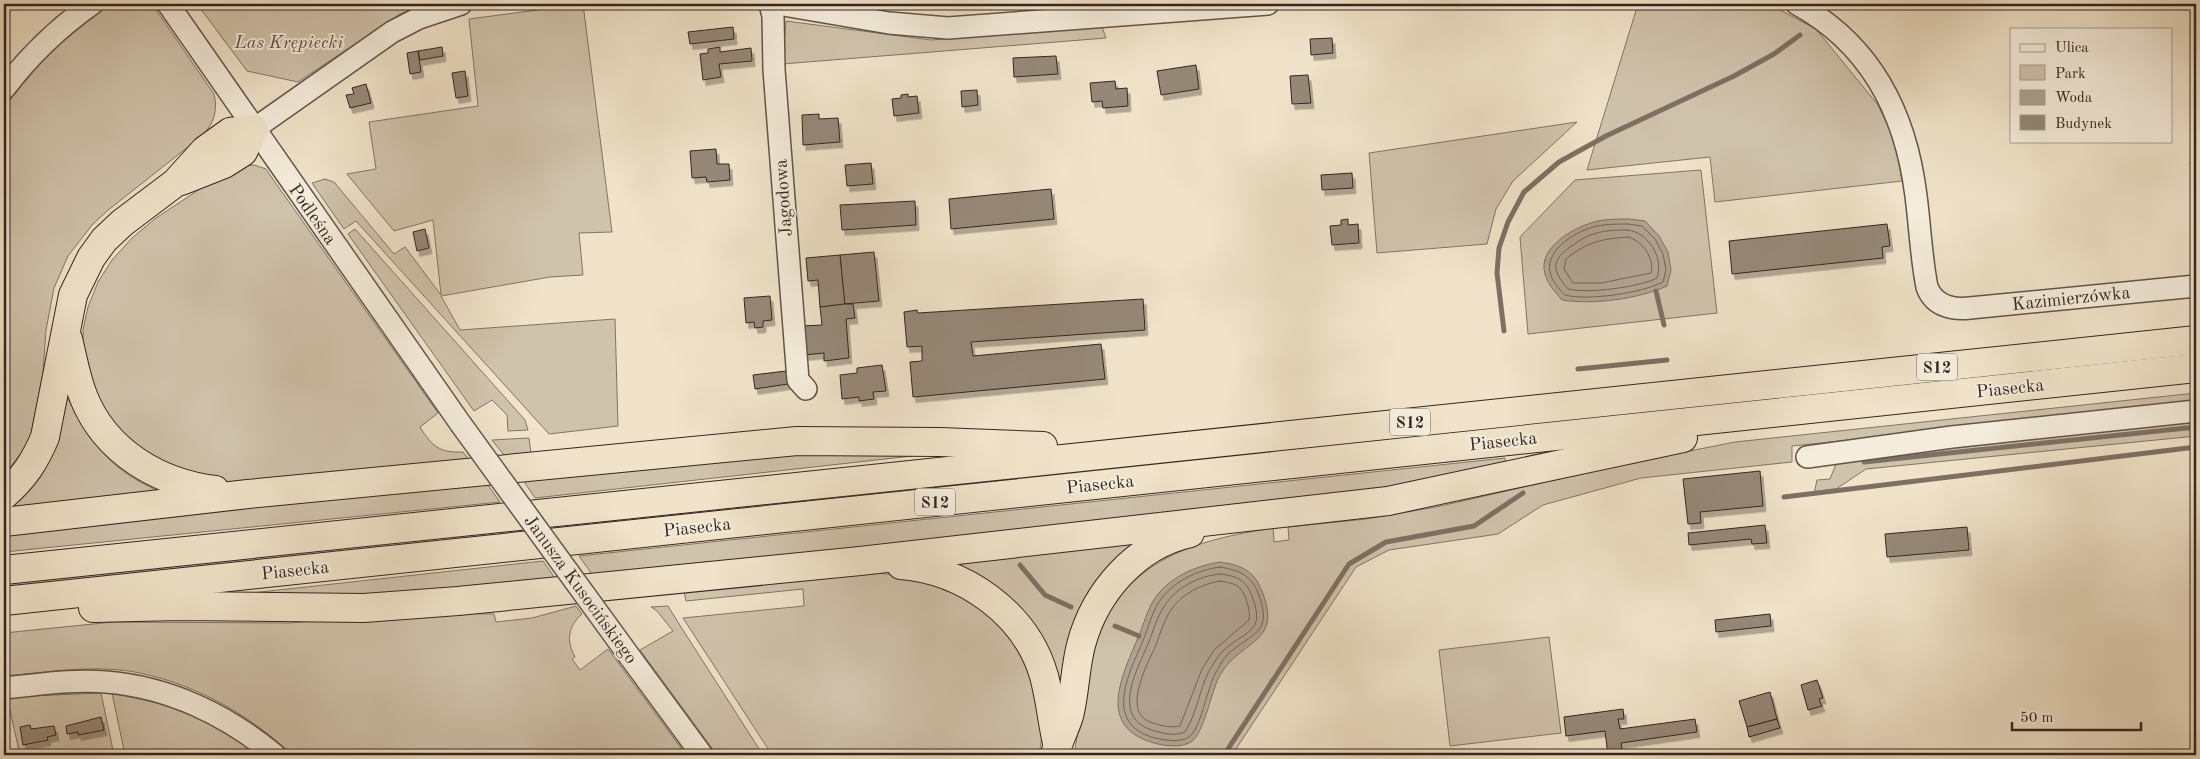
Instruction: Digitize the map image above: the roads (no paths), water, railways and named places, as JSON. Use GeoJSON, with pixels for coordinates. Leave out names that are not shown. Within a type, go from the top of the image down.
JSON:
{"type":"FeatureCollection","features":[{"type":"Feature","properties":{"kind":"highway"},"geometry":{"type":"LineString","coordinates":[[4,495],[26,474],[37,456],[51,412],[74,295],[91,258],[104,240],[122,223],[175,184],[206,150],[230,132],[254,129]]}},
{"type":"Feature","properties":{"kind":"highway"},"geometry":{"type":"LineString","coordinates":[[66,333],[84,398],[93,416],[118,447],[132,460],[152,472],[181,484],[248,494]]}},
{"type":"Feature","properties":{"kind":"highway","name":"Piasecka"},"geometry":{"type":"LineString","coordinates":[[4,570],[2196,340]]}},
{"type":"Feature","properties":{"kind":"highway","name":"Piasecka"},"geometry":{"type":"LineString","coordinates":[[4,601],[2196,368]]}},
{"type":"Feature","properties":{"kind":"highway"},"geometry":{"type":"LineString","coordinates":[[4,610],[180,606],[364,608],[468,600],[860,561],[1388,501],[1673,439],[1866,403]]}},
{"type":"Feature","properties":{"kind":"highway"},"geometry":{"type":"LineString","coordinates":[[4,522],[248,494],[797,441],[940,442],[1142,450]]}},
{"type":"Feature","properties":{"kind":"highway"},"geometry":{"type":"LineString","coordinates":[[1056,749],[1068,717],[1082,643],[1102,596],[1115,579],[1139,558],[1174,536],[1268,515]]}},
{"type":"Feature","properties":{"kind":"highway"},"geometry":{"type":"LineString","coordinates":[[860,561],[923,566],[952,576],[994,602],[1027,639],[1037,658],[1047,689],[1056,749]]}},
{"type":"Feature","properties":{"kind":"street"},"geometry":{"type":"LineString","coordinates":[[4,89],[25,62],[92,4]]}},
{"type":"Feature","properties":{"kind":"street","name":"Podleśna"},"geometry":{"type":"LineString","coordinates":[[168,4],[460,423]]}},
{"type":"Feature","properties":{"kind":"street"},"geometry":{"type":"LineString","coordinates":[[254,129],[392,32],[419,18],[461,4]]}},
{"type":"Feature","properties":{"kind":"street","name":"Jagodowa"},"geometry":{"type":"LineString","coordinates":[[770,4],[773,16],[774,70],[798,380],[806,389]]}},
{"type":"Feature","properties":{"kind":"street"},"geometry":{"type":"LineString","coordinates":[[777,4],[890,23],[948,28],[1268,4]]}},
{"type":"Feature","properties":{"kind":"street","name":"Kazimierzówka"},"geometry":{"type":"LineString","coordinates":[[1797,4],[1828,25],[1851,45],[1873,70],[1890,98],[1909,153],[1927,286],[1929,292],[1945,307],[1964,309],[2196,286]]}},
{"type":"Feature","properties":{"kind":"street"},"geometry":{"type":"LineString","coordinates":[[1807,457],[1952,437],[2196,411]]}},
{"type":"Feature","properties":{"kind":"street","name":"Janusza Kusocińskiego"},"geometry":{"type":"LineString","coordinates":[[460,423],[702,755]]}},
{"type":"Feature","properties":{"kind":"street"},"geometry":{"type":"LineString","coordinates":[[4,688],[65,682],[105,682],[160,692],[192,703],[227,721],[275,755]]}},
{"type":"Feature","properties":{"kind":"water"},"geometry":{"type":"Polygon","coordinates":[[[1629,219],[1645,221],[1659,236],[1668,252],[1671,270],[1667,286],[1655,291],[1616,300],[1588,302],[1562,300],[1545,274],[1546,256],[1551,248],[1567,234],[1594,222],[1629,219]]]}},
{"type":"Feature","properties":{"kind":"water"},"geometry":{"type":"Polygon","coordinates":[[[1220,562],[1245,569],[1258,582],[1267,607],[1268,621],[1264,631],[1228,664],[1219,677],[1196,738],[1187,744],[1168,746],[1136,736],[1125,726],[1119,713],[1118,700],[1125,670],[1150,608],[1161,591],[1176,578],[1201,566],[1220,562]]]}},
{"type":"Feature","properties":{"kind":"waterway"},"geometry":{"type":"LineString","coordinates":[[1504,331],[1497,273],[1499,248],[1508,222],[1524,192],[1559,162],[1606,136],[1734,76],[1774,54],[1800,35]]}},
{"type":"Feature","properties":{"kind":"waterway"},"geometry":{"type":"LineString","coordinates":[[1656,291],[1664,325]]}},
{"type":"Feature","properties":{"kind":"waterway"},"geometry":{"type":"LineString","coordinates":[[1578,369],[1667,360]]}},
{"type":"Feature","properties":{"kind":"waterway"},"geometry":{"type":"LineString","coordinates":[[1864,462],[2196,427]]}},
{"type":"Feature","properties":{"kind":"waterway"},"geometry":{"type":"LineString","coordinates":[[1784,497],[2196,447]]}},
{"type":"Feature","properties":{"kind":"waterway"},"geometry":{"type":"LineString","coordinates":[[1224,755],[1349,564],[1386,542],[1474,526],[1523,493]]}},
{"type":"Feature","properties":{"kind":"waterway"},"geometry":{"type":"LineString","coordinates":[[1020,565],[1045,595],[1071,607]]}},
{"type":"Feature","properties":{"kind":"waterway"},"geometry":{"type":"LineString","coordinates":[[1115,626],[1139,636]]}},
{"type":"Feature","properties":{"kind":"park label","name":"Las Krępiecki"},"geometry":{"type":"Point","coordinates":[289,42]}}]}
